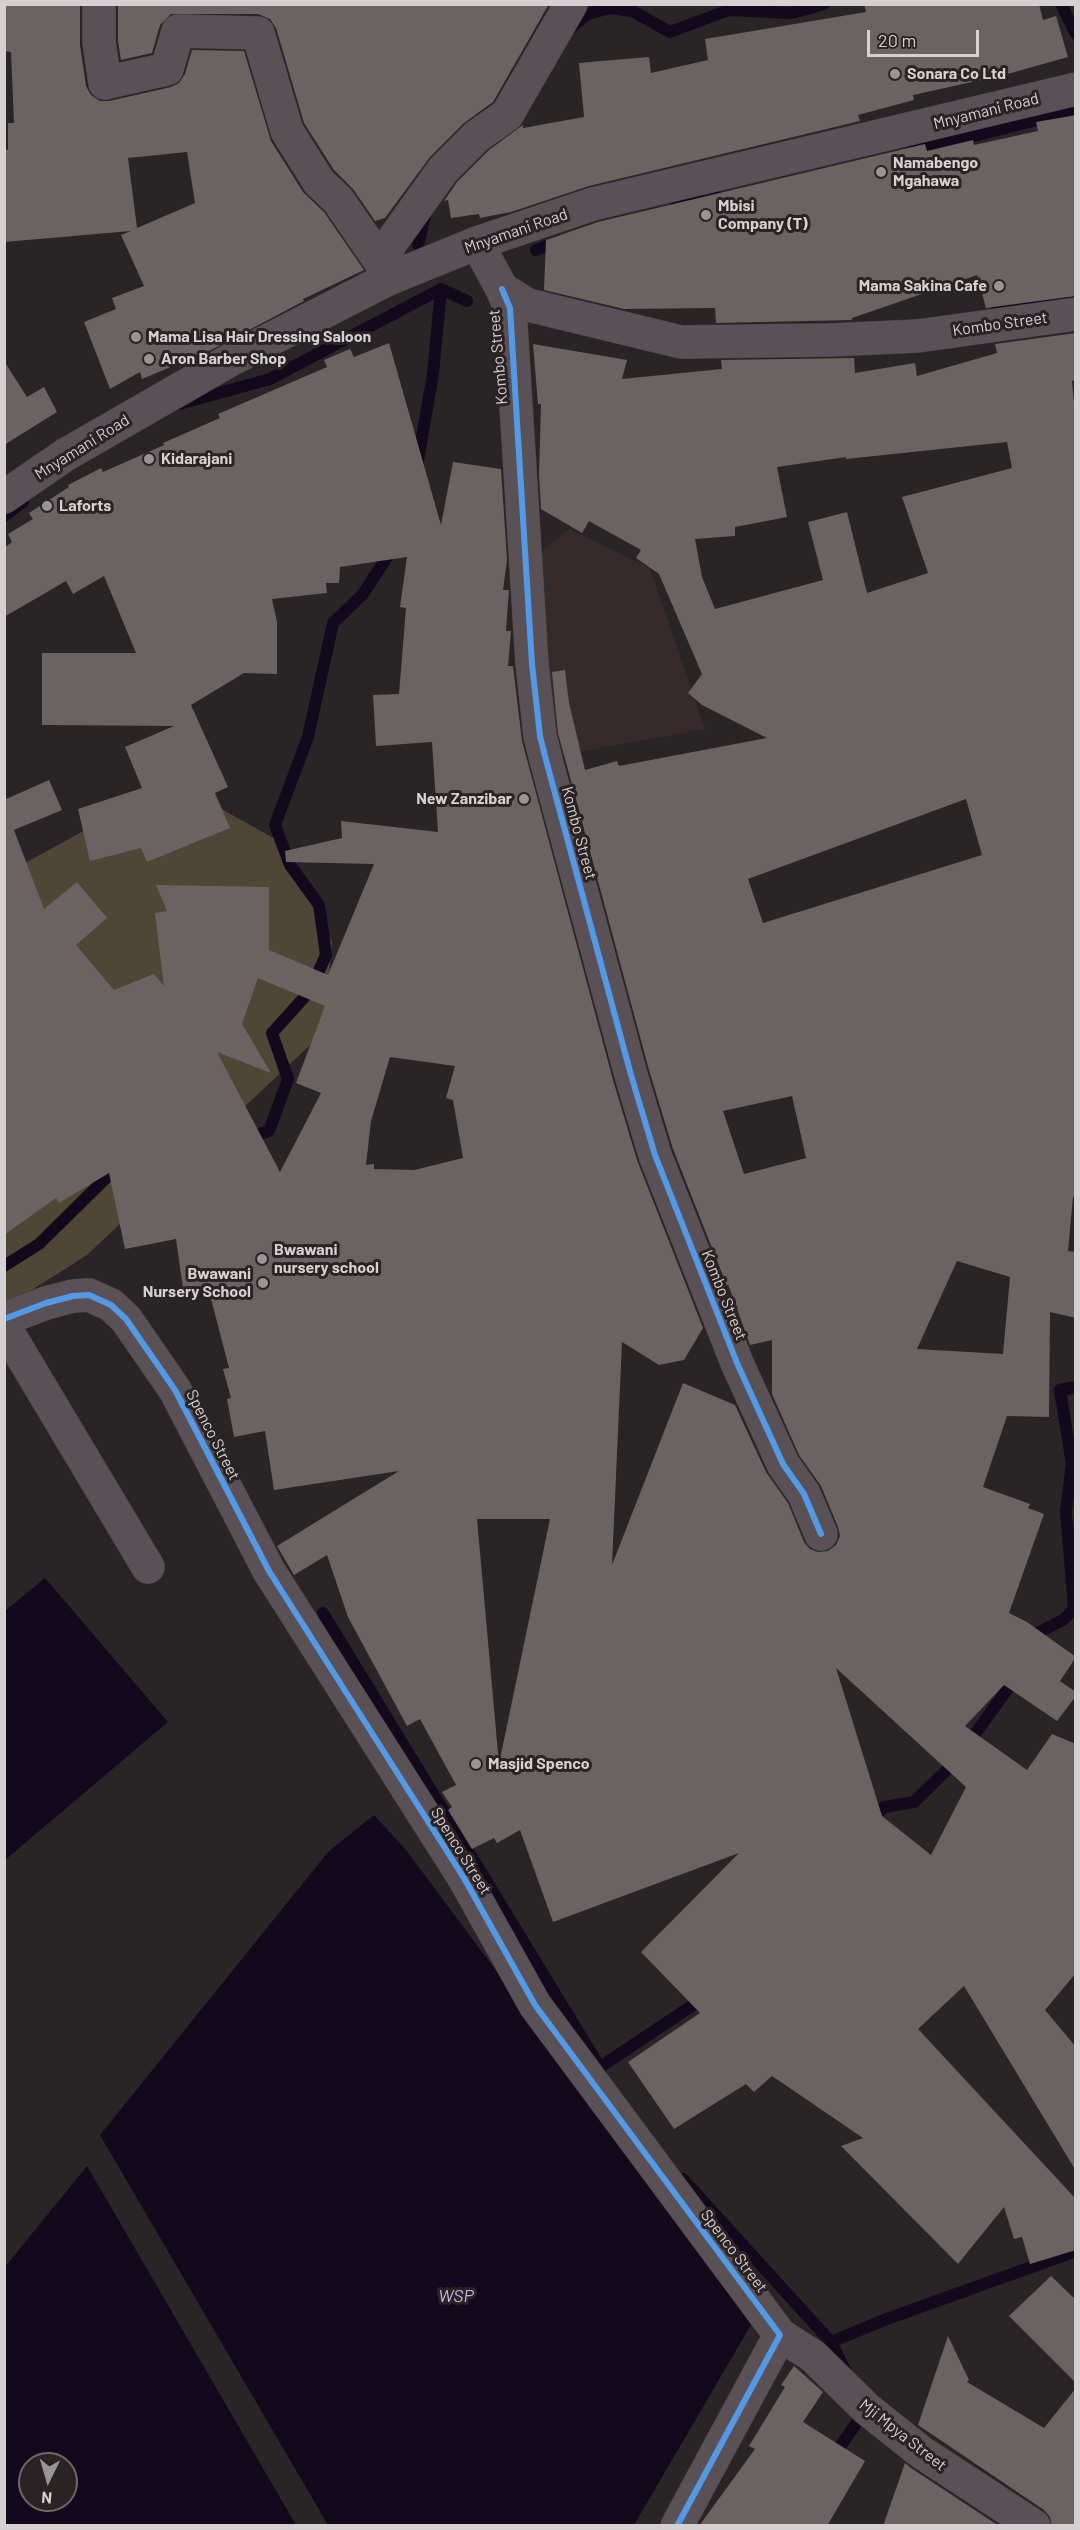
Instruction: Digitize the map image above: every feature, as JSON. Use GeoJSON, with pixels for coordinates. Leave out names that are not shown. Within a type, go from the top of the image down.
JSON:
{"type":"FeatureCollection","features":[{"type":"Feature","properties":{"kind":"street"},"geometry":{"type":"LineString","coordinates":[[99,4],[99,42],[105,83],[167,69],[178,31],[259,19],[287,131],[319,182],[338,200],[384,272]]}},
{"type":"Feature","properties":{"kind":"street"},"geometry":{"type":"LineString","coordinates":[[384,272],[390,244],[443,170],[477,136],[507,115],[571,4]]}},
{"type":"Feature","properties":{"kind":"street","name":"Mnyamani Road"},"geometry":{"type":"LineString","coordinates":[[4,497],[64,455],[384,272],[592,204],[1076,89]]}},
{"type":"Feature","properties":{"kind":"street","name":"Kombo Street"},"geometry":{"type":"LineString","coordinates":[[477,243],[510,308],[532,664],[540,736],[606,985],[655,1155],[737,1363],[783,1464],[804,1494],[821,1534]]}},
{"type":"Feature","properties":{"kind":"street","name":"Kombo Street"},"geometry":{"type":"LineString","coordinates":[[502,289],[528,305],[681,342],[918,336],[1076,314]]}},
{"type":"Feature","properties":{"kind":"street","name":"Spenco Street"},"geometry":{"type":"LineString","coordinates":[[4,1319],[46,1303],[73,1296],[89,1295],[111,1305],[126,1319],[175,1390],[268,1571],[464,1878],[535,2006],[780,2335]]}},
{"type":"Feature","properties":{"kind":"street"},"geometry":{"type":"LineString","coordinates":[[4,1326],[148,1567]]}},
{"type":"Feature","properties":{"kind":"street"},"geometry":{"type":"LineString","coordinates":[[677,2526],[780,2335]]}},
{"type":"Feature","properties":{"kind":"street","name":"Mji Mpya Street"},"geometry":{"type":"LineString","coordinates":[[780,2335],[813,2356],[867,2409],[921,2452],[1034,2526]]}},
{"type":"Feature","properties":{"kind":"shaded area"},"geometry":{"type":"Polygon","coordinates":[[[569,529],[650,568],[705,729],[557,756],[534,596],[539,553],[569,529]]]}},
{"type":"Feature","properties":{"kind":"shaded area"},"geometry":{"type":"Polygon","coordinates":[[[173,782],[277,840],[332,942],[324,1032],[87,1255],[5,1307],[5,874],[173,782]]]}},
{"type":"Feature","properties":{"kind":"water"},"geometry":{"type":"Polygon","coordinates":[[[45,1578],[168,1722],[5,1860],[5,1611],[45,1578]]]}},
{"type":"Feature","properties":{"kind":"water","name":"WSP"},"geometry":{"type":"Polygon","coordinates":[[[374,1815],[406,1850],[755,2318],[634,2525],[328,2525],[100,2135],[329,1851],[374,1815]]]}},
{"type":"Feature","properties":{"kind":"water"},"geometry":{"type":"Polygon","coordinates":[[[87,2166],[296,2525],[5,2525],[5,2267],[87,2166]]]}},
{"type":"Feature","properties":{"kind":"building"},"geometry":{"type":"Polygon","coordinates":[[[4,4],[80,4],[80,45],[86,86],[91,95],[100,101],[109,101],[171,87],[179,83],[185,74],[192,50],[244,51],[271,141],[303,192],[324,212],[364,270],[303,299],[304,301],[211,350],[142,379],[140,372],[110,389],[84,322],[116,309],[112,298],[144,286],[121,235],[131,231],[4,242],[4,150],[8,150],[8,123],[14,123],[11,52],[4,51],[4,4]],[[187,152],[128,158],[137,228],[195,203],[187,152]]]}},
{"type":"Feature","properties":{"kind":"building"},"geometry":{"type":"Polygon","coordinates":[[[118,4],[549,4],[493,102],[464,123],[430,157],[385,218],[375,221],[353,189],[334,170],[304,123],[276,28],[270,19],[258,14],[171,14],[160,25],[152,53],[121,60],[118,41],[118,4]]]}},
{"type":"Feature","properties":{"kind":"building"},"geometry":{"type":"Polygon","coordinates":[[[864,4],[1039,4],[1043,20],[1056,16],[1068,57],[1004,75],[913,95],[914,100],[858,115],[860,121],[589,186],[511,212],[480,218],[479,214],[451,218],[448,200],[444,201],[457,182],[489,150],[523,125],[523,128],[584,117],[579,63],[649,57],[651,73],[708,60],[705,39],[866,12],[864,4]]]}},
{"type":"Feature","properties":{"kind":"building"},"geometry":{"type":"Polygon","coordinates":[[[1076,115],[1076,296],[986,308],[977,275],[852,318],[852,320],[716,323],[715,308],[624,309],[544,290],[546,240],[598,222],[925,144],[927,151],[973,140],[974,145],[1038,131],[1036,122],[1076,115]]]}},
{"type":"Feature","properties":{"kind":"building"},"geometry":{"type":"Polygon","coordinates":[[[1076,333],[1076,380],[1072,381],[1076,425],[1076,1197],[1073,1197],[1068,1251],[1076,1252],[1076,1318],[1050,1312],[1049,1417],[1007,1416],[983,1487],[1030,1504],[1028,1508],[1044,1514],[1009,1613],[1027,1622],[1076,1657],[1060,1681],[1076,1692],[1076,1696],[1057,1721],[1004,1685],[965,1726],[1027,1770],[1052,1734],[1076,1744],[1076,1973],[1045,2010],[1076,2047],[1076,2171],[964,1986],[918,2029],[1076,2199],[1076,2250],[1030,2264],[1022,2237],[1014,2239],[1004,2207],[958,2264],[841,2146],[863,2138],[772,2076],[754,2092],[746,2084],[674,2129],[628,2062],[700,2013],[641,1952],[739,1853],[553,1922],[520,1830],[497,1843],[494,1838],[472,1849],[448,1810],[452,1807],[442,1792],[456,1785],[420,1719],[407,1726],[348,1617],[327,1555],[294,1575],[277,1546],[399,1471],[274,1490],[265,1431],[234,1437],[227,1399],[231,1398],[223,1369],[229,1368],[209,1291],[184,1295],[176,1239],[125,1249],[109,1173],[59,1203],[56,1198],[4,1235],[4,800],[49,780],[62,810],[14,830],[44,909],[77,882],[107,918],[76,945],[114,990],[154,974],[164,986],[155,913],[167,911],[156,885],[269,887],[269,950],[328,975],[374,864],[286,862],[285,851],[342,838],[341,821],[438,832],[432,742],[376,746],[373,695],[399,694],[406,608],[400,607],[407,557],[340,567],[339,583],[326,583],[327,593],[272,599],[277,622],[277,674],[244,673],[191,705],[228,787],[215,793],[230,828],[147,862],[141,848],[90,861],[78,809],[142,788],[125,747],[174,726],[42,725],[42,653],[136,653],[104,576],[73,594],[66,581],[4,617],[4,548],[12,542],[8,534],[33,519],[29,513],[69,487],[68,485],[101,468],[103,472],[164,445],[163,443],[220,418],[218,414],[327,367],[324,360],[350,349],[354,357],[389,343],[441,525],[453,462],[501,469],[507,560],[503,590],[509,590],[506,631],[511,631],[508,666],[513,666],[522,741],[613,1080],[637,1160],[703,1328],[684,1360],[659,1365],[622,1342],[612,1565],[683,1383],[735,1405],[766,1472],[788,1503],[804,1542],[810,1549],[818,1552],[828,1551],[836,1545],[840,1536],[838,1527],[821,1486],[799,1455],[772,1394],[772,1340],[750,1345],[728,1284],[727,1286],[673,1149],[649,1070],[558,733],[552,672],[565,670],[569,703],[585,770],[617,761],[619,766],[767,738],[702,705],[688,693],[702,674],[659,574],[636,558],[641,550],[589,521],[582,533],[541,509],[539,474],[541,404],[538,404],[533,344],[627,360],[622,379],[722,369],[721,360],[854,358],[855,373],[915,363],[917,376],[997,353],[995,344],[1076,333]],[[1007,442],[846,459],[846,457],[777,467],[787,517],[735,527],[735,536],[695,539],[702,577],[715,609],[823,580],[808,522],[847,512],[867,593],[928,573],[902,497],[1012,468],[1007,442]],[[966,799],[748,879],[763,923],[982,855],[966,799]],[[258,978],[242,1024],[271,1073],[217,1052],[280,1172],[321,1093],[296,1083],[325,1006],[258,978]],[[390,1057],[371,1121],[366,1165],[374,1164],[374,1169],[414,1170],[463,1158],[453,1100],[446,1098],[455,1066],[390,1057]],[[792,1096],[723,1111],[744,1174],[806,1158],[792,1096]],[[957,1261],[917,1349],[1003,1354],[1010,1277],[957,1261]],[[477,1519],[499,1764],[550,1519],[477,1519]],[[836,1668],[882,1816],[931,1855],[966,1787],[836,1668]]]}},
{"type":"Feature","properties":{"kind":"building"},"geometry":{"type":"Polygon","coordinates":[[[4,361],[27,397],[44,387],[57,412],[4,445],[4,361]]]}},
{"type":"Feature","properties":{"kind":"building"},"geometry":{"type":"Polygon","coordinates":[[[1051,2276],[1076,2300],[1076,2383],[1009,2316],[1051,2276]]]}},
{"type":"Feature","properties":{"kind":"building"},"geometry":{"type":"Polygon","coordinates":[[[948,2336],[969,2380],[967,2382],[1044,2428],[1076,2388],[1076,2526],[1052,2526],[1050,2517],[1044,2510],[918,2425],[948,2336]]]}},
{"type":"Feature","properties":{"kind":"building"},"geometry":{"type":"Polygon","coordinates":[[[794,2366],[823,2392],[803,2422],[865,2461],[827,2526],[699,2526],[755,2449],[749,2446],[785,2387],[781,2385],[794,2366]]]}},
{"type":"Feature","properties":{"kind":"building"},"geometry":{"type":"Polygon","coordinates":[[[905,2463],[911,2468],[999,2526],[883,2526],[905,2463]]]}},
{"type":"Feature","properties":{"kind":"waterway"},"geometry":{"type":"LineString","coordinates":[[570,29],[587,14],[610,8],[632,11],[670,32],[729,10],[792,13],[824,4]]}},
{"type":"Feature","properties":{"kind":"waterway"},"geometry":{"type":"LineString","coordinates":[[1061,4],[1076,34]]}},
{"type":"Feature","properties":{"kind":"waterway"},"geometry":{"type":"LineString","coordinates":[[911,152],[1076,110]]}},
{"type":"Feature","properties":{"kind":"waterway"},"geometry":{"type":"LineString","coordinates":[[677,204],[715,194]]}},
{"type":"Feature","properties":{"kind":"waterway"},"geometry":{"type":"LineString","coordinates":[[418,245],[426,212]]}},
{"type":"Feature","properties":{"kind":"waterway"},"geometry":{"type":"LineString","coordinates":[[536,250],[560,241]]}},
{"type":"Feature","properties":{"kind":"waterway"},"geometry":{"type":"LineString","coordinates":[[441,289],[467,301]]}},
{"type":"Feature","properties":{"kind":"waterway"},"geometry":{"type":"LineString","coordinates":[[179,404],[270,379],[441,289]]}},
{"type":"Feature","properties":{"kind":"waterway"},"geometry":{"type":"LineString","coordinates":[[417,466],[433,374],[441,289]]}},
{"type":"Feature","properties":{"kind":"waterway"},"geometry":{"type":"LineString","coordinates":[[997,309],[1076,296]]}},
{"type":"Feature","properties":{"kind":"waterway"},"geometry":{"type":"LineString","coordinates":[[4,516],[23,502]]}},
{"type":"Feature","properties":{"kind":"waterway"},"geometry":{"type":"LineString","coordinates":[[245,1138],[269,1131],[288,1079],[272,1033],[310,991],[326,955],[319,905],[290,865],[275,825],[308,737],[333,623],[363,594],[393,548]]}},
{"type":"Feature","properties":{"kind":"waterway"},"geometry":{"type":"LineString","coordinates":[[4,1266],[39,1244],[109,1175],[124,1171]]}},
{"type":"Feature","properties":{"kind":"waterway"},"geometry":{"type":"LineString","coordinates":[[1074,1608],[1066,1512],[1072,1464],[1060,1390],[1076,1387]]}},
{"type":"Feature","properties":{"kind":"waterway"},"geometry":{"type":"LineString","coordinates":[[1032,1644],[1037,1633],[1063,1620],[1076,1607]]}},
{"type":"Feature","properties":{"kind":"waterway"},"geometry":{"type":"LineString","coordinates":[[323,1613],[601,2069]]}},
{"type":"Feature","properties":{"kind":"waterway"},"geometry":{"type":"LineString","coordinates":[[967,1745],[1017,1676]]}},
{"type":"Feature","properties":{"kind":"waterway"},"geometry":{"type":"LineString","coordinates":[[870,1821],[884,1807],[914,1802],[958,1759]]}},
{"type":"Feature","properties":{"kind":"waterway"},"geometry":{"type":"LineString","coordinates":[[600,2067],[705,1997]]}},
{"type":"Feature","properties":{"kind":"waterway"},"geometry":{"type":"LineString","coordinates":[[683,2179],[831,2342],[847,2374]]}},
{"type":"Feature","properties":{"kind":"waterway"},"geometry":{"type":"LineString","coordinates":[[831,2342],[884,2320],[1076,2251]]}},
{"type":"Feature","properties":{"kind":"waterway"},"geometry":{"type":"LineString","coordinates":[[831,2459],[866,2410]]}},
{"type":"Feature","properties":{"kind":"cycle path"},"geometry":{"type":"LineString","coordinates":[[502,289],[510,308],[532,664],[540,736],[546,760],[631,1075],[655,1155],[737,1363],[783,1464],[804,1494],[821,1534]]}},
{"type":"Feature","properties":{"kind":"cycle path"},"geometry":{"type":"LineString","coordinates":[[4,1319],[46,1303],[73,1296],[89,1295],[111,1305],[126,1319],[175,1390],[269,1571],[464,1878],[535,2005],[780,2335],[677,2526]]}},
{"type":"Feature","properties":{"kind":"place","name":"Sonara Co Ltd"},"geometry":{"type":"Point","coordinates":[895,74]}},
{"type":"Feature","properties":{"kind":"place","name":"Namabengo Mgahawa"},"geometry":{"type":"Point","coordinates":[881,172]}},
{"type":"Feature","properties":{"kind":"place","name":"Mbisi Company (T)"},"geometry":{"type":"Point","coordinates":[706,215]}},
{"type":"Feature","properties":{"kind":"place","name":"Mama Sakina Cafe"},"geometry":{"type":"Point","coordinates":[999,286]}},
{"type":"Feature","properties":{"kind":"place","name":"Mama Lisa Hair Dressing Saloon"},"geometry":{"type":"Point","coordinates":[136,337]}},
{"type":"Feature","properties":{"kind":"place","name":"Aron Barber Shop"},"geometry":{"type":"Point","coordinates":[149,359]}},
{"type":"Feature","properties":{"kind":"place","name":"Kidarajani"},"geometry":{"type":"Point","coordinates":[149,459]}},
{"type":"Feature","properties":{"kind":"place","name":"Laforts"},"geometry":{"type":"Point","coordinates":[47,506]}},
{"type":"Feature","properties":{"kind":"place","name":"New Zanzibar"},"geometry":{"type":"Point","coordinates":[524,799]}},
{"type":"Feature","properties":{"kind":"place","name":"Bwawani nursery school"},"geometry":{"type":"Point","coordinates":[262,1259]}},
{"type":"Feature","properties":{"kind":"place","name":"Bwawani Nursery School"},"geometry":{"type":"Point","coordinates":[263,1283]}},
{"type":"Feature","properties":{"kind":"place","name":"Masjid Spenco"},"geometry":{"type":"Point","coordinates":[476,1764]}}]}
